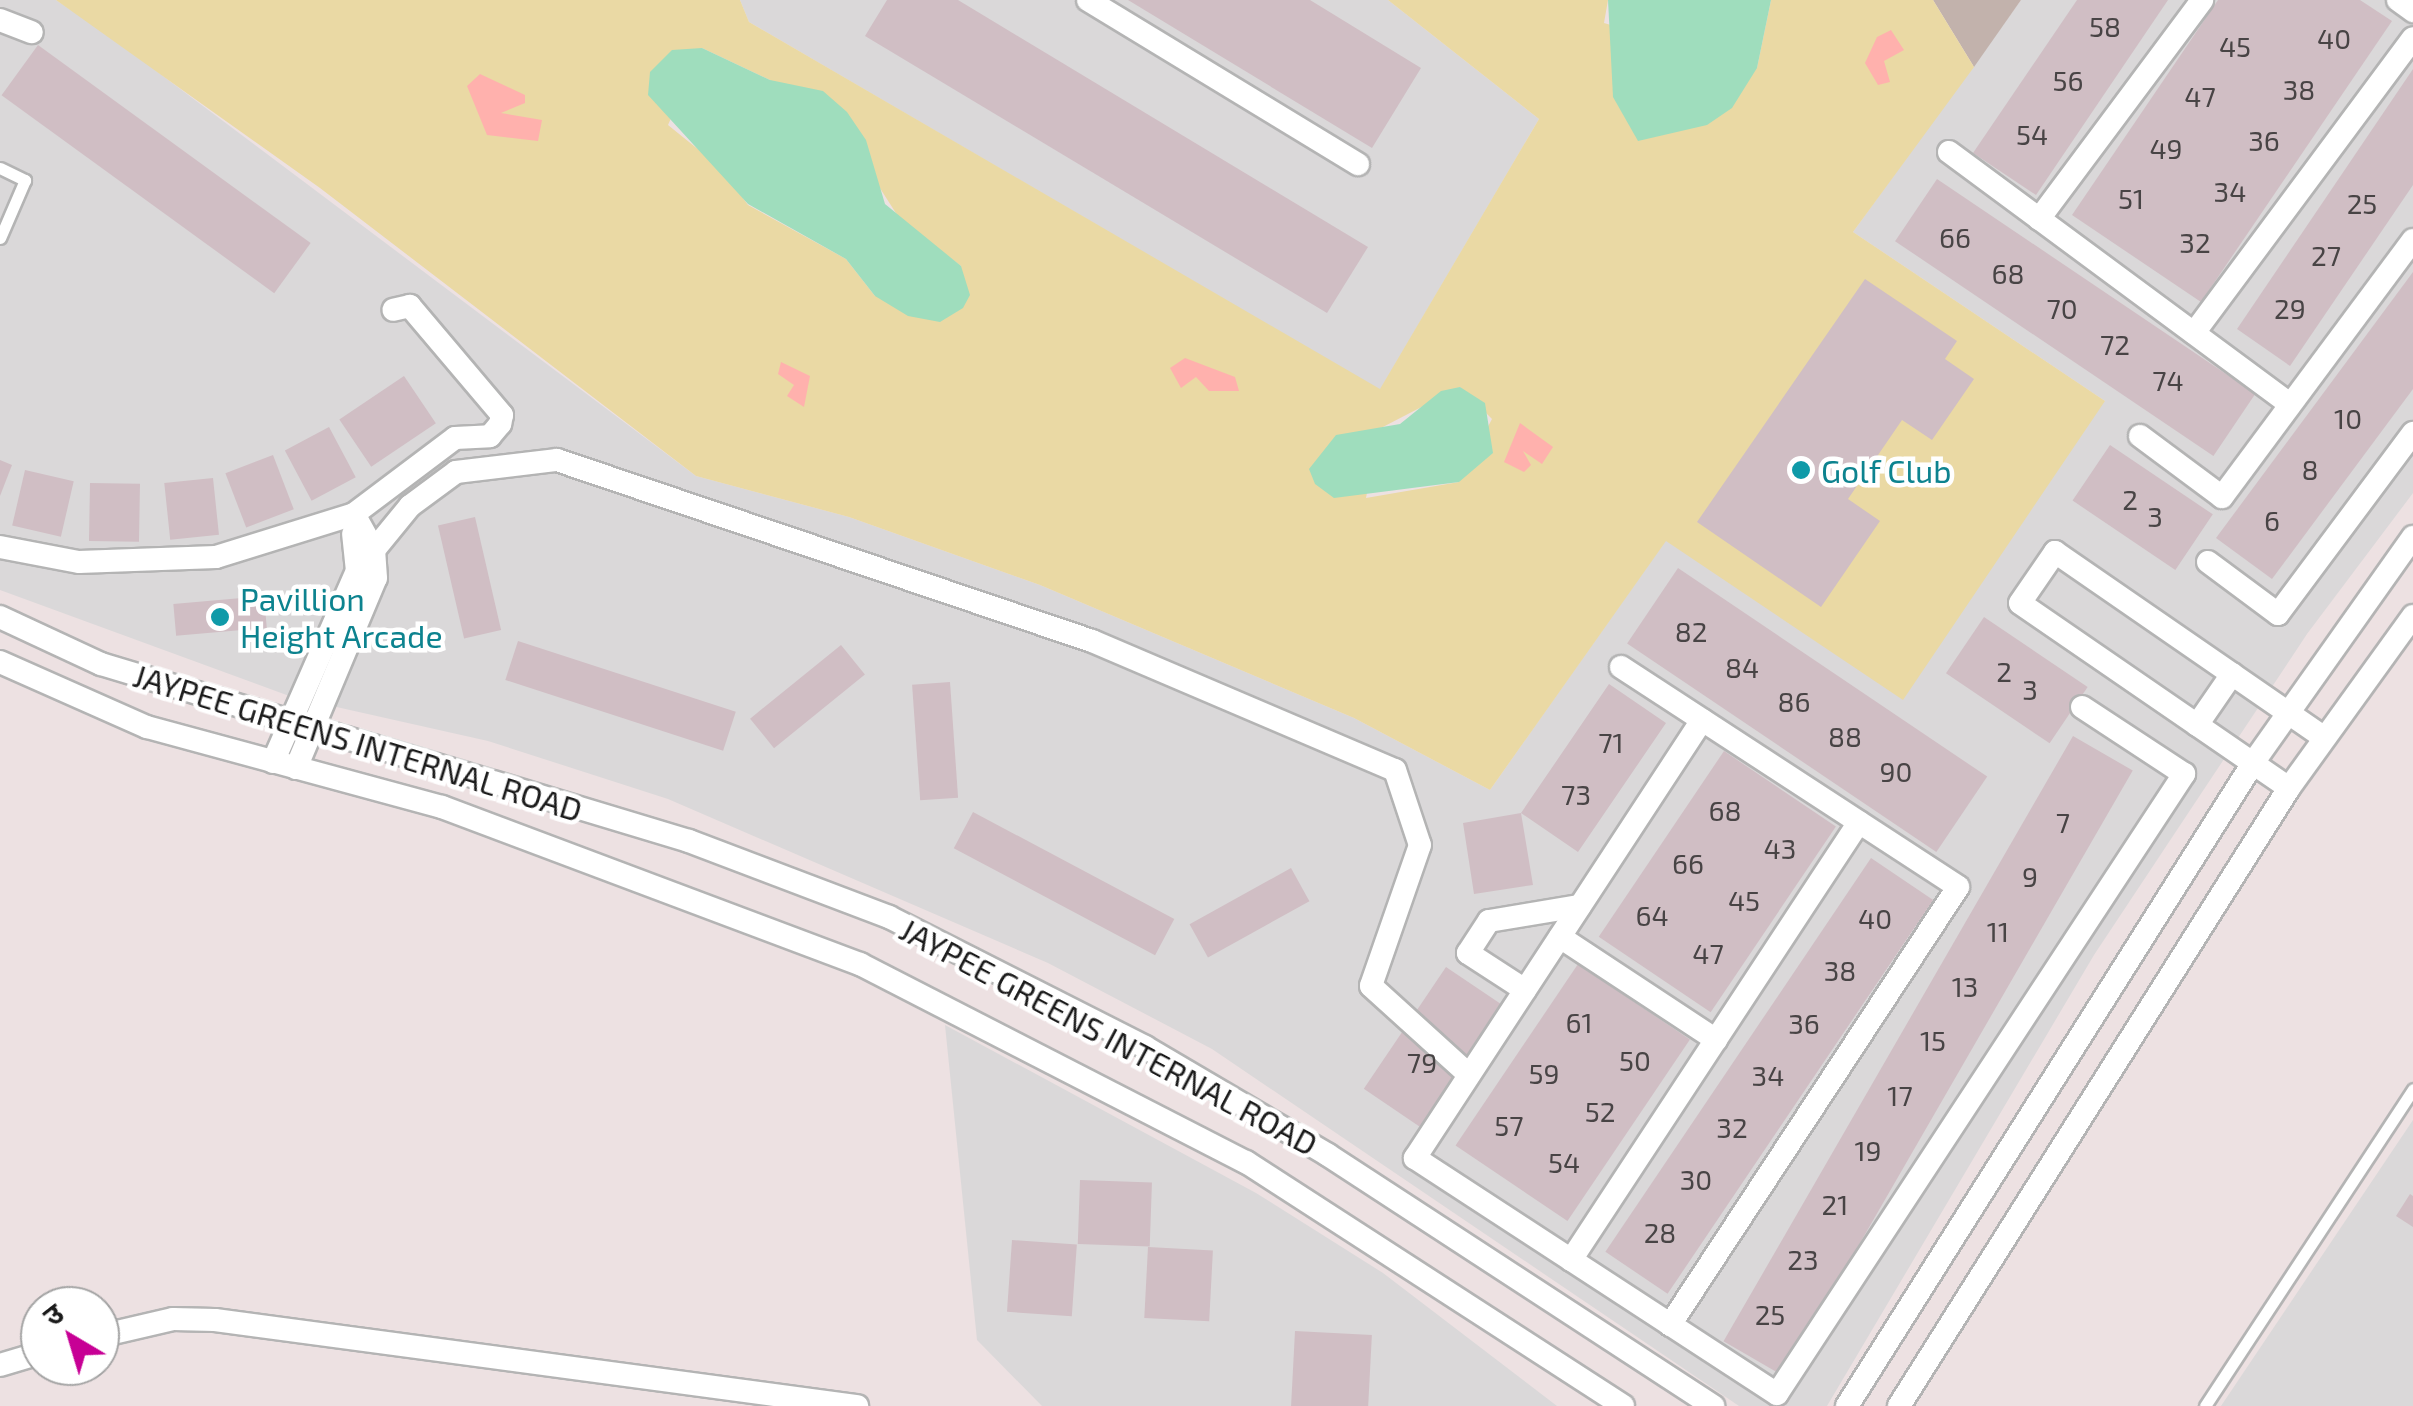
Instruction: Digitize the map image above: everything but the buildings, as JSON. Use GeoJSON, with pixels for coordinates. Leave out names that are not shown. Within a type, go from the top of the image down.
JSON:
{"type":"FeatureCollection","features":[{"type":"Feature","properties":{"kind":"street"},"geometry":{"type":"LineString","coordinates":[[1088,0],[1358,164]]}},
{"type":"Feature","properties":{"kind":"street"},"geometry":{"type":"LineString","coordinates":[[2039,219],[2202,0]]}},
{"type":"Feature","properties":{"kind":"street"},"geometry":{"type":"LineString","coordinates":[[2398,0],[2413,11]]}},
{"type":"Feature","properties":{"kind":"street"},"geometry":{"type":"LineString","coordinates":[[0,20],[32,32]]}},
{"type":"Feature","properties":{"kind":"street"},"geometry":{"type":"LineString","coordinates":[[2194,333],[2413,38]]}},
{"type":"Feature","properties":{"kind":"street"},"geometry":{"type":"LineString","coordinates":[[1948,152],[2290,404]]}},
{"type":"Feature","properties":{"kind":"street"},"geometry":{"type":"LineString","coordinates":[[2140,436],[2222,496],[2413,240]]}},
{"type":"Feature","properties":{"kind":"street"},"geometry":{"type":"LineString","coordinates":[[0,547],[79,562],[198,559],[350,516],[455,438],[490,436],[502,415],[410,306],[393,310]]}},
{"type":"Feature","properties":{"kind":"street"},"geometry":{"type":"LineString","coordinates":[[2208,562],[2278,614],[2413,432]]}},
{"type":"Feature","properties":{"kind":"street"},"geometry":{"type":"LineString","coordinates":[[374,550],[410,506],[456,472],[557,460],[1058,629],[1395,770],[1420,845],[1370,986],[1469,1075]]}},
{"type":"Feature","properties":{"kind":"street"},"geometry":{"type":"LineString","coordinates":[[284,765],[376,578],[374,550],[350,516]]}},
{"type":"Feature","properties":{"kind":"street"},"geometry":{"type":"LineString","coordinates":[[302,726],[357,571],[350,516]]}},
{"type":"Feature","properties":{"kind":"street"},"geometry":{"type":"LineString","coordinates":[[1847,1406],[2286,712],[2413,537]]}},
{"type":"Feature","properties":{"kind":"street"},"geometry":{"type":"LineString","coordinates":[[2289,788],[2020,602],[2055,552],[2323,737]]}},
{"type":"Feature","properties":{"kind":"street"},"geometry":{"type":"LineString","coordinates":[[1899,1406],[2289,788],[2413,616]]}},
{"type":"Feature","properties":{"kind":"street","name":"JAYPEE GREENS INTERNAL ROAD"},"geometry":{"type":"LineString","coordinates":[[0,617],[101,664],[689,841],[889,917],[1145,1048],[1328,1154],[1713,1406]]}},
{"type":"Feature","properties":{"kind":"street","name":"JAYPEE GREENS INTERNAL ROAD"},"geometry":{"type":"LineString","coordinates":[[0,662],[147,727],[442,807],[860,964],[1246,1162],[1622,1406]]}},
{"type":"Feature","properties":{"kind":"street"},"geometry":{"type":"LineString","coordinates":[[1621,667],[1958,887],[1670,1325]]}},
{"type":"Feature","properties":{"kind":"street"},"geometry":{"type":"LineString","coordinates":[[2197,725],[2232,674]]}},
{"type":"Feature","properties":{"kind":"street"},"geometry":{"type":"LineString","coordinates":[[1702,720],[1415,1158],[1777,1394],[2184,774],[2082,707]]}},
{"type":"Feature","properties":{"kind":"street"},"geometry":{"type":"LineString","coordinates":[[1571,1260],[1859,822]]}},
{"type":"Feature","properties":{"kind":"street"},"geometry":{"type":"LineString","coordinates":[[1525,990],[1468,953],[1489,921],[1580,906]]}},
{"type":"Feature","properties":{"kind":"street"},"geometry":{"type":"LineString","coordinates":[[1560,938],[1716,1040]]}},
{"type":"Feature","properties":{"kind":"street"},"geometry":{"type":"LineString","coordinates":[[120,1331],[157,1322],[215,1320],[857,1406]]}},
{"type":"Feature","properties":{"kind":"lane"},"geometry":{"type":"LineString","coordinates":[[0,168],[25,180],[0,238]]}},
{"type":"Feature","properties":{"kind":"lane"},"geometry":{"type":"LineString","coordinates":[[2204,1406],[2413,1089]]}},
{"type":"Feature","properties":{"kind":"shaded area"},"geometry":{"type":"Polygon","coordinates":[[[0,0],[56,0],[111,37],[696,476],[849,517],[1040,585],[1354,718],[1490,790],[1666,540],[2105,401],[1853,232],[2021,0],[2413,0],[2413,493],[2307,634],[2094,955],[1827,1406],[1739,1406],[1212,1049],[1048,963],[668,799],[488,741],[292,697],[0,590],[0,0]]]}},
{"type":"Feature","properties":{"kind":"shaded area"},"geometry":{"type":"Polygon","coordinates":[[[56,0],[740,0],[749,22],[1380,389],[1539,119],[1388,0],[1608,0],[1604,23],[1757,68],[1771,0],[1933,0],[1974,67],[1853,232],[2105,401],[1903,700],[1666,541],[1490,790],[1354,718],[1040,585],[849,517],[696,476],[320,188],[56,0]],[[702,48],[668,125],[720,167],[748,205],[846,259],[875,296],[961,266],[901,221],[876,182],[770,80],[702,48]],[[1460,387],[1379,429],[1366,498],[1459,482],[1492,419],[1460,387]]]}},
{"type":"Feature","properties":{"kind":"shaded area"},"geometry":{"type":"Polygon","coordinates":[[[740,0],[1388,0],[1539,119],[1380,390],[749,22],[740,0]]]}},
{"type":"Feature","properties":{"kind":"shaded area"},"geometry":{"type":"Polygon","coordinates":[[[1608,0],[1771,0],[1757,68],[1732,108],[1707,125],[1638,141],[1613,97],[1608,0]]]}},
{"type":"Feature","properties":{"kind":"shaded area"},"geometry":{"type":"Polygon","coordinates":[[[1933,0],[2021,0],[1974,67],[1933,0]]]}},
{"type":"Feature","properties":{"kind":"shaded area"},"geometry":{"type":"Polygon","coordinates":[[[702,48],[770,80],[823,91],[847,112],[866,140],[885,204],[961,266],[970,295],[963,308],[940,322],[908,316],[875,296],[846,259],[748,204],[648,95],[650,72],[672,50],[702,48]]]}},
{"type":"Feature","properties":{"kind":"shaded area"},"geometry":{"type":"Polygon","coordinates":[[[1460,387],[1485,403],[1493,453],[1459,482],[1334,498],[1315,484],[1309,469],[1336,435],[1400,424],[1441,391],[1460,387]]]}},
{"type":"Feature","properties":{"kind":"shaded area"},"geometry":{"type":"Polygon","coordinates":[[[945,1025],[1256,1193],[1383,1273],[1557,1406],[1042,1406],[977,1340],[945,1025]]]}},
{"type":"Feature","properties":{"kind":"shaded area"},"geometry":{"type":"Polygon","coordinates":[[[2413,1120],[2413,1406],[2221,1406],[2413,1120]]]}},
{"type":"Feature","properties":{"kind":"sand"},"geometry":{"type":"Polygon","coordinates":[[[1891,30],[1904,50],[1884,61],[1890,82],[1878,85],[1865,63],[1877,37],[1891,30]]]}},
{"type":"Feature","properties":{"kind":"sand"},"geometry":{"type":"Polygon","coordinates":[[[480,74],[525,95],[525,103],[501,113],[542,120],[538,141],[487,135],[467,86],[480,74]]]}},
{"type":"Feature","properties":{"kind":"sand"},"geometry":{"type":"Polygon","coordinates":[[[1185,358],[1235,377],[1239,391],[1209,391],[1196,377],[1181,388],[1170,368],[1185,358]]]}},
{"type":"Feature","properties":{"kind":"sand"},"geometry":{"type":"Polygon","coordinates":[[[781,362],[810,376],[804,407],[787,396],[794,385],[778,374],[781,362]]]}},
{"type":"Feature","properties":{"kind":"sand"},"geometry":{"type":"Polygon","coordinates":[[[1520,423],[1553,447],[1542,464],[1523,451],[1531,465],[1524,472],[1504,462],[1520,423]]]}},
{"type":"Feature","properties":{"kind":"place","name":"Golf Club"},"geometry":{"type":"Point","coordinates":[1801,470]}},
{"type":"Feature","properties":{"kind":"place","name":"Pavillion Height Arcade"},"geometry":{"type":"Point","coordinates":[220,617]}}]}
